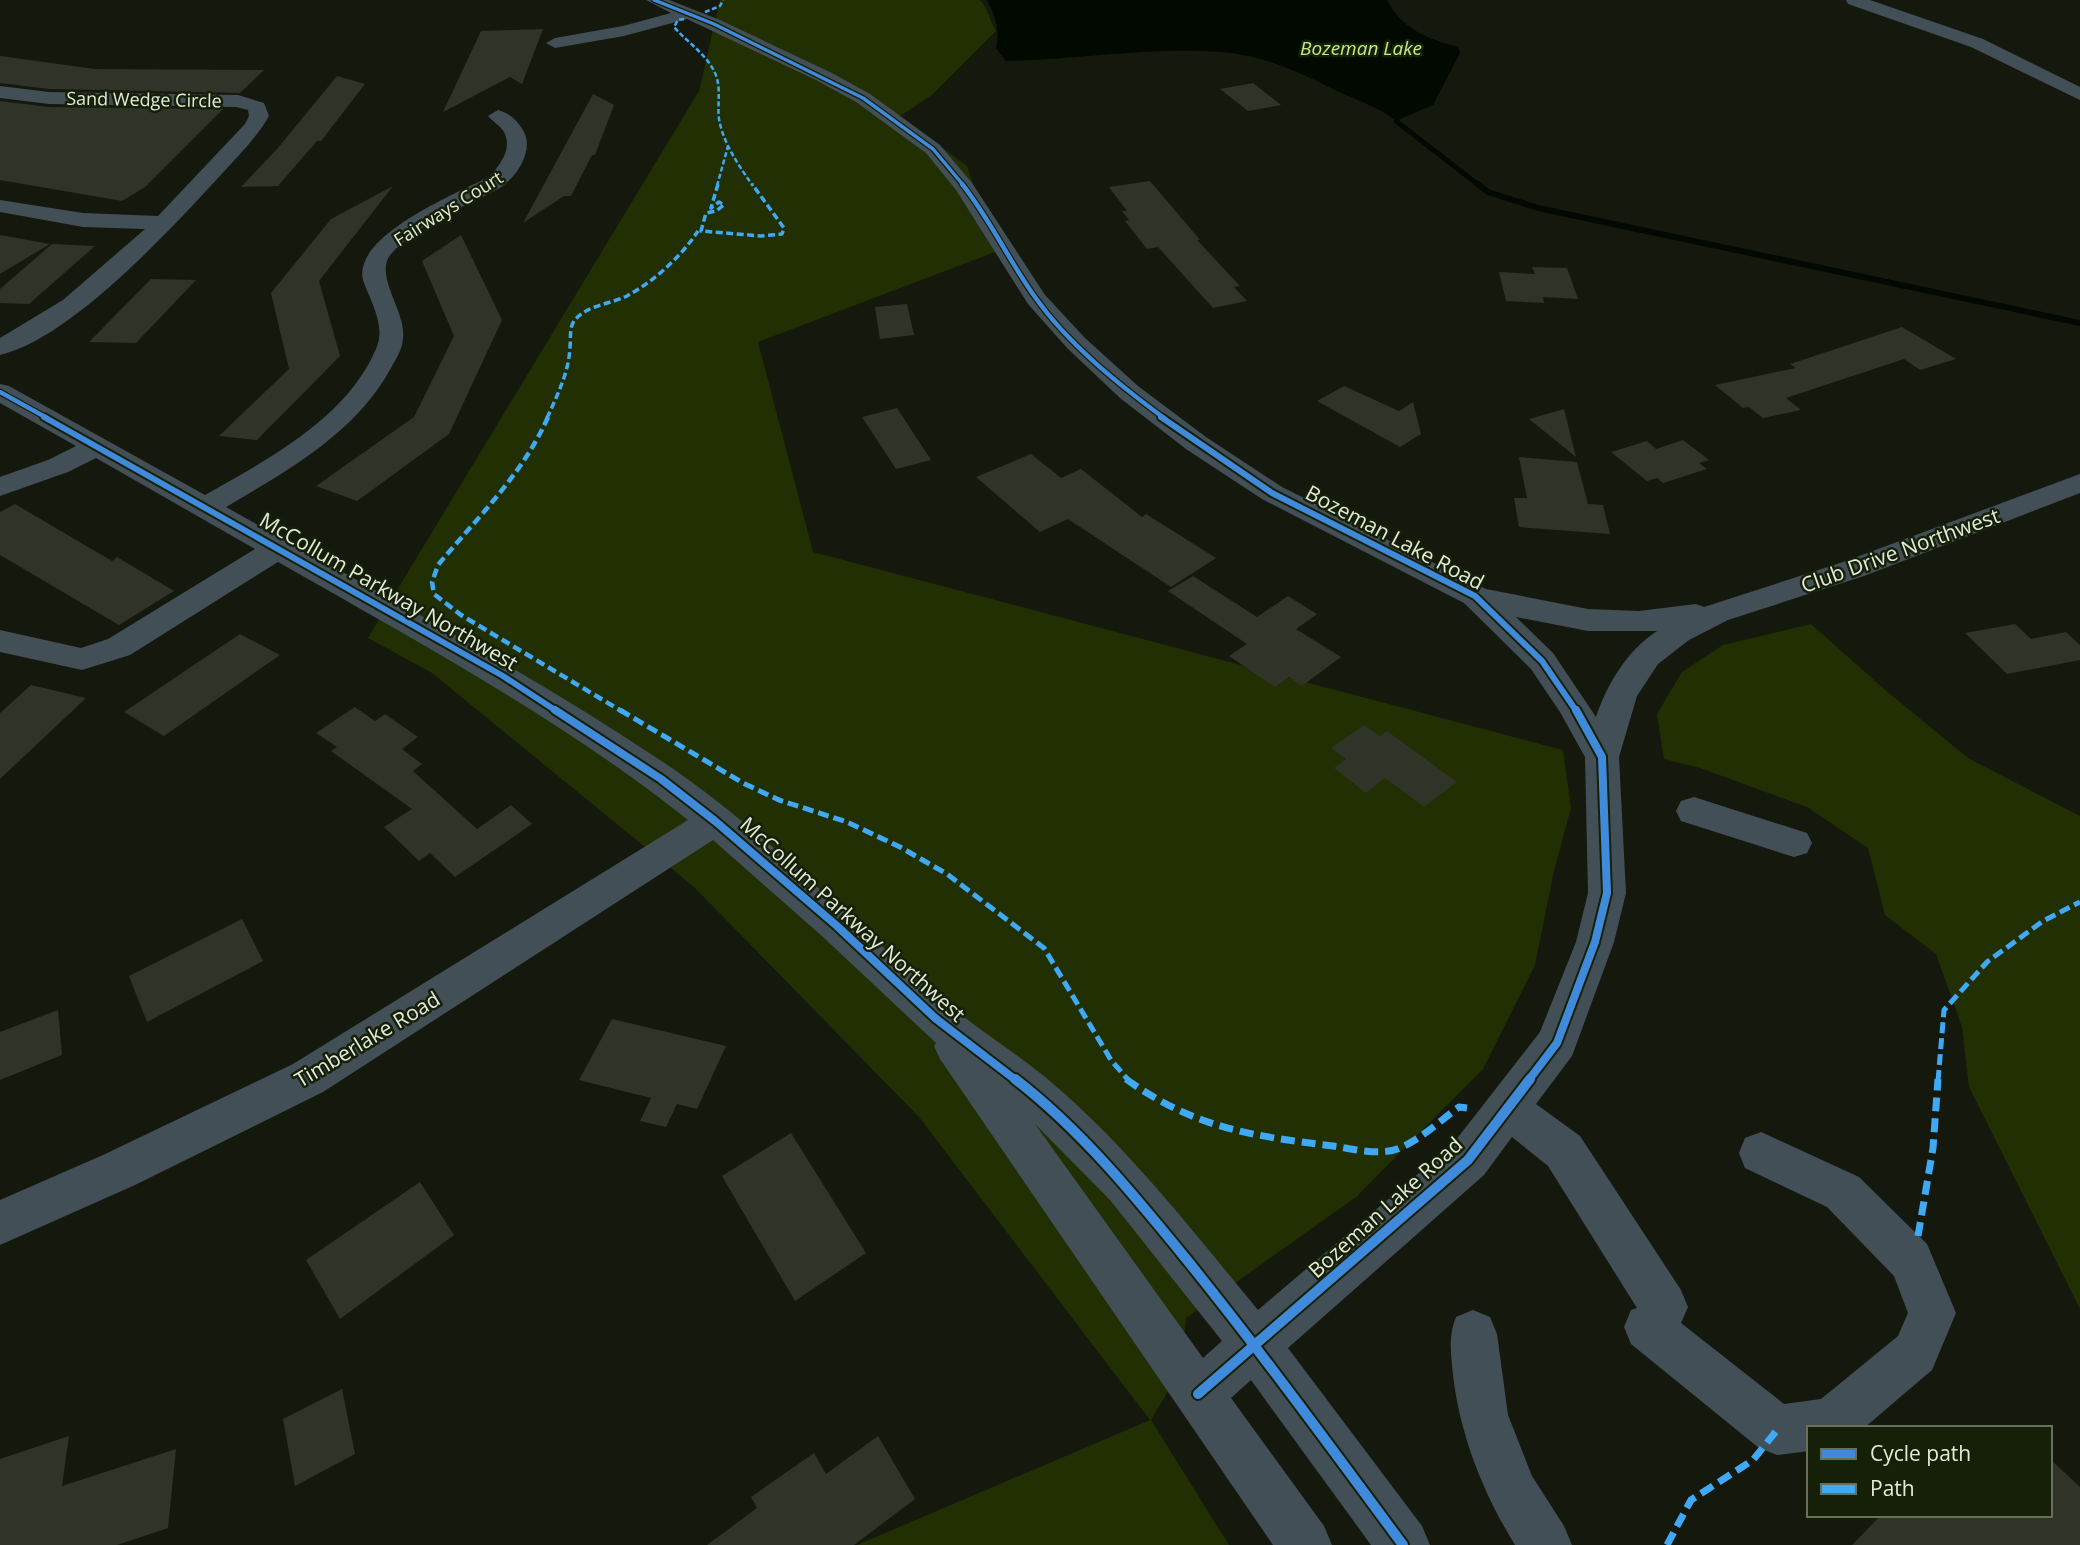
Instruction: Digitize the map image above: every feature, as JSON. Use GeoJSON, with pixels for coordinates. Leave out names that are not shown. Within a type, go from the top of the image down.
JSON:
{"type":"FeatureCollection","features":[{"type":"Feature","properties":{"kind":"street","name":"Bozeman Lake Road"},"geometry":{"type":"LineString","coordinates":[[654,0],[825,77],[863,98],[933,149],[965,187],[1044,307],[1076,343],[1129,392],[1196,443],[1272,493],[1475,596],[1542,661],[1573,705],[1602,757],[1607,893],[1595,942],[1557,1043],[1468,1160],[1198,1394]]}},
{"type":"Feature","properties":{"kind":"street"},"geometry":{"type":"LineString","coordinates":[[1854,0],[1977,43],[2080,94]]}},
{"type":"Feature","properties":{"kind":"street"},"geometry":{"type":"LineString","coordinates":[[555,43],[624,31],[687,14]]}},
{"type":"Feature","properties":{"kind":"street","name":"Sand Wedge Circle"},"geometry":{"type":"LineString","coordinates":[[0,92],[49,98],[238,101],[257,107],[259,116],[253,127],[160,223],[75,304],[47,324],[0,348]]}},
{"type":"Feature","properties":{"kind":"street","name":"Fairways Court"},"geometry":{"type":"LineString","coordinates":[[205,508],[316,439],[348,408],[375,374],[390,347],[391,323],[373,276],[374,264],[380,252],[407,229],[496,181],[508,171],[514,162],[517,141],[509,122],[498,116]]}},
{"type":"Feature","properties":{"kind":"street"},"geometry":{"type":"LineString","coordinates":[[0,205],[83,220],[160,223]]}},
{"type":"Feature","properties":{"kind":"street","name":"McCollum Parkway Northwest"},"geometry":{"type":"LineString","coordinates":[[0,392],[503,676],[660,779],[715,821],[838,926],[935,1018],[1029,1090],[1126,1185],[1256,1346],[1403,1545]]}},
{"type":"Feature","properties":{"kind":"street"},"geometry":{"type":"LineString","coordinates":[[0,473],[85,440]]}},
{"type":"Feature","properties":{"kind":"street"},"geometry":{"type":"LineString","coordinates":[[0,487],[58,466],[85,440]]}},
{"type":"Feature","properties":{"kind":"street","name":"Club Drive Northwest"},"geometry":{"type":"LineString","coordinates":[[1475,596],[1528,610],[1594,622],[1654,622],[1717,610],[1818,581],[2080,483]]}},
{"type":"Feature","properties":{"kind":"street"},"geometry":{"type":"LineString","coordinates":[[0,640],[82,659],[99,655],[119,647],[278,548]]}},
{"type":"Feature","properties":{"kind":"street","name":"Club Drive Northwest"},"geometry":{"type":"LineString","coordinates":[[1602,757],[1614,710],[1632,675],[1658,646],[1717,610]]}},
{"type":"Feature","properties":{"kind":"street"},"geometry":{"type":"LineString","coordinates":[[1694,811],[1794,843]]}},
{"type":"Feature","properties":{"kind":"street","name":"Timberlake Road"},"geometry":{"type":"LineString","coordinates":[[0,1223],[119,1170],[308,1078],[715,821]]}},
{"type":"Feature","properties":{"kind":"street","name":"McCollum Parkway Northwest"},"geometry":{"type":"LineString","coordinates":[[935,1018],[1305,1545]]}},
{"type":"Feature","properties":{"kind":"street"},"geometry":{"type":"LineString","coordinates":[[1508,1108],[1564,1151],[1656,1317],[1777,1430],[1807,1426]]}},
{"type":"Feature","properties":{"kind":"street"},"geometry":{"type":"LineString","coordinates":[[1761,1153],[1843,1192],[1911,1261],[1932,1314],[1915,1353],[1831,1423],[1808,1426]]}},
{"type":"Feature","properties":{"kind":"street"},"geometry":{"type":"LineString","coordinates":[[1473,1334],[1483,1415],[1512,1492],[1545,1545]]}},
{"type":"Feature","properties":{"kind":"green space"},"geometry":{"type":"Polygon","coordinates":[[[720,0],[980,0],[996,31],[932,95],[900,116],[967,166],[995,252],[758,342],[813,552],[1563,750],[1571,808],[1554,871],[1535,965],[1483,1069],[1356,1197],[1186,1318],[1181,1369],[1151,1420],[1229,1545],[857,1545],[1150,1420],[919,1117],[694,887],[432,673],[368,638],[699,91],[720,0]]]}},
{"type":"Feature","properties":{"kind":"green space"},"geometry":{"type":"Polygon","coordinates":[[[1811,624],[1968,758],[2080,816],[2080,1309],[1969,1087],[1962,1027],[1936,954],[1885,915],[1868,848],[1807,807],[1700,768],[1664,759],[1657,714],[1682,672],[1723,645],[1811,624]]]}},
{"type":"Feature","properties":{"kind":"water","name":"Bozeman Lake"},"geometry":{"type":"Polygon","coordinates":[[[987,0],[1387,0],[1408,26],[1426,36],[1458,47],[1460,53],[1433,105],[1396,121],[1375,108],[1296,72],[1250,56],[1219,52],[1166,51],[1006,61],[996,48],[996,24],[987,0]]]}},
{"type":"Feature","properties":{"kind":"building"},"geometry":{"type":"Polygon","coordinates":[[[543,29],[522,84],[510,77],[443,112],[481,31],[543,29]]]}},
{"type":"Feature","properties":{"kind":"building"},"geometry":{"type":"Polygon","coordinates":[[[0,56],[95,69],[264,70],[240,93],[49,89],[0,83],[0,56]]]}},
{"type":"Feature","properties":{"kind":"building"},"geometry":{"type":"Polygon","coordinates":[[[337,76],[365,84],[321,141],[317,141],[278,186],[241,187],[277,149],[337,76]]]}},
{"type":"Feature","properties":{"kind":"building"},"geometry":{"type":"Polygon","coordinates":[[[1253,83],[1281,105],[1248,111],[1220,89],[1253,83]]]}},
{"type":"Feature","properties":{"kind":"building"},"geometry":{"type":"Polygon","coordinates":[[[593,94],[614,105],[595,155],[592,155],[571,196],[564,196],[523,223],[593,94]]]}},
{"type":"Feature","properties":{"kind":"building"},"geometry":{"type":"Polygon","coordinates":[[[0,101],[49,107],[223,109],[145,187],[122,201],[0,180],[0,101]]]}},
{"type":"Feature","properties":{"kind":"building"},"geometry":{"type":"Polygon","coordinates":[[[1150,181],[1200,240],[1197,240],[1240,286],[1234,287],[1247,301],[1213,308],[1158,247],[1147,249],[1125,221],[1129,220],[1122,211],[1127,211],[1109,187],[1150,181]]]}},
{"type":"Feature","properties":{"kind":"building"},"geometry":{"type":"Polygon","coordinates":[[[393,186],[319,281],[340,356],[257,440],[219,436],[289,369],[271,293],[331,219],[393,186]]]}},
{"type":"Feature","properties":{"kind":"building"},"geometry":{"type":"Polygon","coordinates":[[[0,235],[50,244],[0,274],[0,235]]]}},
{"type":"Feature","properties":{"kind":"building"},"geometry":{"type":"Polygon","coordinates":[[[461,235],[502,320],[449,434],[357,501],[316,486],[414,417],[454,336],[422,261],[461,235]]]}},
{"type":"Feature","properties":{"kind":"building"},"geometry":{"type":"Polygon","coordinates":[[[52,244],[95,246],[29,304],[0,303],[0,289],[52,244]]]}},
{"type":"Feature","properties":{"kind":"building"},"geometry":{"type":"Polygon","coordinates":[[[1532,267],[1567,268],[1578,299],[1543,297],[1544,303],[1506,301],[1499,272],[1535,274],[1532,267]]]}},
{"type":"Feature","properties":{"kind":"building"},"geometry":{"type":"Polygon","coordinates":[[[151,279],[196,280],[136,343],[89,342],[151,279]]]}},
{"type":"Feature","properties":{"kind":"building"},"geometry":{"type":"Polygon","coordinates":[[[907,304],[914,335],[880,339],[875,307],[907,304]]]}},
{"type":"Feature","properties":{"kind":"building"},"geometry":{"type":"Polygon","coordinates":[[[1902,327],[1956,359],[1920,370],[1904,359],[1786,398],[1801,410],[1763,418],[1749,407],[1743,408],[1715,385],[1796,368],[1790,364],[1902,327]]]}},
{"type":"Feature","properties":{"kind":"building"},"geometry":{"type":"Polygon","coordinates":[[[1344,386],[1399,411],[1413,402],[1421,434],[1400,447],[1317,401],[1344,386]]]}},
{"type":"Feature","properties":{"kind":"building"},"geometry":{"type":"Polygon","coordinates":[[[897,408],[931,460],[896,469],[862,417],[897,408]]]}},
{"type":"Feature","properties":{"kind":"building"},"geometry":{"type":"Polygon","coordinates":[[[1564,409],[1576,457],[1529,419],[1564,409]]]}},
{"type":"Feature","properties":{"kind":"building"},"geometry":{"type":"Polygon","coordinates":[[[1683,440],[1709,460],[1699,463],[1707,469],[1663,483],[1657,478],[1647,481],[1611,452],[1647,441],[1656,449],[1683,440]]]}},
{"type":"Feature","properties":{"kind":"building"},"geometry":{"type":"Polygon","coordinates":[[[1031,454],[1061,478],[1081,469],[1142,517],[1146,514],[1216,558],[1171,587],[1068,519],[1040,532],[976,477],[1031,454]]]}},
{"type":"Feature","properties":{"kind":"building"},"geometry":{"type":"Polygon","coordinates":[[[1519,457],[1577,462],[1588,504],[1603,505],[1610,534],[1519,527],[1514,498],[1527,498],[1519,457]]]}},
{"type":"Feature","properties":{"kind":"building"},"geometry":{"type":"Polygon","coordinates":[[[15,504],[112,561],[117,557],[174,591],[119,625],[0,555],[0,512],[15,504]]]}},
{"type":"Feature","properties":{"kind":"building"},"geometry":{"type":"Polygon","coordinates":[[[1193,576],[1257,617],[1288,596],[1317,614],[1296,629],[1341,657],[1302,686],[1289,677],[1275,687],[1229,656],[1247,644],[1168,591],[1193,576]]]}},
{"type":"Feature","properties":{"kind":"building"},"geometry":{"type":"Polygon","coordinates":[[[2015,624],[2031,639],[2066,632],[2080,645],[2080,660],[2007,674],[1965,633],[2015,624]]]}},
{"type":"Feature","properties":{"kind":"building"},"geometry":{"type":"Polygon","coordinates":[[[240,634],[280,655],[164,736],[124,712],[240,634]]]}},
{"type":"Feature","properties":{"kind":"building"},"geometry":{"type":"Polygon","coordinates":[[[31,685],[86,698],[0,779],[0,713],[31,685]]]}},
{"type":"Feature","properties":{"kind":"building"},"geometry":{"type":"Polygon","coordinates":[[[355,707],[375,721],[385,714],[418,737],[402,749],[422,764],[413,771],[477,829],[511,805],[532,824],[455,877],[430,853],[419,861],[384,827],[412,809],[331,751],[337,747],[316,733],[355,707]]]}},
{"type":"Feature","properties":{"kind":"building"},"geometry":{"type":"Polygon","coordinates":[[[1364,725],[1380,736],[1387,731],[1457,782],[1424,807],[1385,778],[1366,793],[1334,768],[1346,759],[1331,748],[1364,725]]]}},
{"type":"Feature","properties":{"kind":"building"},"geometry":{"type":"Polygon","coordinates":[[[242,919],[263,961],[147,1022],[129,976],[242,919]]]}},
{"type":"Feature","properties":{"kind":"building"},"geometry":{"type":"Polygon","coordinates":[[[58,1010],[62,1055],[0,1080],[0,1032],[58,1010]]]}},
{"type":"Feature","properties":{"kind":"building"},"geometry":{"type":"Polygon","coordinates":[[[612,1019],[726,1046],[697,1109],[677,1104],[666,1127],[640,1121],[651,1098],[579,1080],[612,1019]]]}},
{"type":"Feature","properties":{"kind":"building"},"geometry":{"type":"Polygon","coordinates":[[[791,1133],[866,1253],[795,1301],[722,1176],[791,1133]]]}},
{"type":"Feature","properties":{"kind":"building"},"geometry":{"type":"Polygon","coordinates":[[[420,1182],[454,1235],[340,1319],[306,1260],[420,1182]]]}},
{"type":"Feature","properties":{"kind":"building"},"geometry":{"type":"Polygon","coordinates":[[[342,1389],[355,1454],[295,1486],[283,1419],[342,1389]]]}},
{"type":"Feature","properties":{"kind":"building"},"geometry":{"type":"Polygon","coordinates":[[[69,1436],[62,1486],[176,1449],[168,1528],[117,1545],[0,1545],[0,1459],[69,1436]]]}},
{"type":"Feature","properties":{"kind":"building"},"geometry":{"type":"Polygon","coordinates":[[[878,1436],[915,1499],[854,1545],[707,1545],[757,1508],[751,1497],[814,1453],[826,1474],[878,1436]]]}},
{"type":"Feature","properties":{"kind":"building"},"geometry":{"type":"Polygon","coordinates":[[[2052,1461],[2080,1487],[2080,1545],[1852,1545],[1879,1517],[2052,1517],[2052,1461]]]}},
{"type":"Feature","properties":{"kind":"waterway"},"geometry":{"type":"LineString","coordinates":[[1396,121],[1480,186]]}},
{"type":"Feature","properties":{"kind":"waterway"},"geometry":{"type":"LineString","coordinates":[[1478,184],[1488,192],[1538,208],[2080,323]]}},
{"type":"Feature","properties":{"kind":"marked path"},"geometry":{"type":"LineString","coordinates":[[705,12],[720,6],[723,0]]}},
{"type":"Feature","properties":{"kind":"marked path"},"geometry":{"type":"LineString","coordinates":[[684,19],[678,20],[674,27],[704,56],[714,71],[718,79],[719,114],[724,136],[747,177],[784,228],[782,234],[761,236],[701,231],[706,213],[716,211],[724,205],[719,202],[711,208],[728,146]]}},
{"type":"Feature","properties":{"kind":"marked path"},"geometry":{"type":"LineString","coordinates":[[698,231],[676,257],[646,283],[622,298],[586,311],[575,320],[563,377],[536,441],[511,479],[438,565],[432,582],[434,594],[461,615],[743,783],[779,800],[847,822],[900,847],[947,874],[1044,948],[1111,1060],[1126,1079],[1155,1100],[1198,1119],[1248,1135],[1379,1152],[1401,1148],[1459,1107],[1467,1108]]}},
{"type":"Feature","properties":{"kind":"marked path"},"geometry":{"type":"LineString","coordinates":[[1918,1236],[1933,1148],[1944,1010],[1987,962],[2043,921],[2080,902]]}},
{"type":"Feature","properties":{"kind":"marked path"},"geometry":{"type":"LineString","coordinates":[[1667,1545],[1691,1500],[1753,1460],[1777,1430]]}},
{"type":"Feature","properties":{"kind":"cycle path"},"geometry":{"type":"LineString","coordinates":[[654,0],[714,24],[825,77],[863,98],[933,149],[965,187],[1036,299],[1076,343],[1129,392],[1196,443],[1272,493],[1475,596],[1542,661],[1573,705],[1602,757],[1607,893],[1595,942],[1557,1043],[1468,1160],[1198,1394]]}},
{"type":"Feature","properties":{"kind":"cycle path"},"geometry":{"type":"LineString","coordinates":[[0,392],[503,676],[661,779],[715,821],[837,926],[935,1018],[1029,1090],[1126,1185],[1256,1346],[1403,1545]]}}]}
